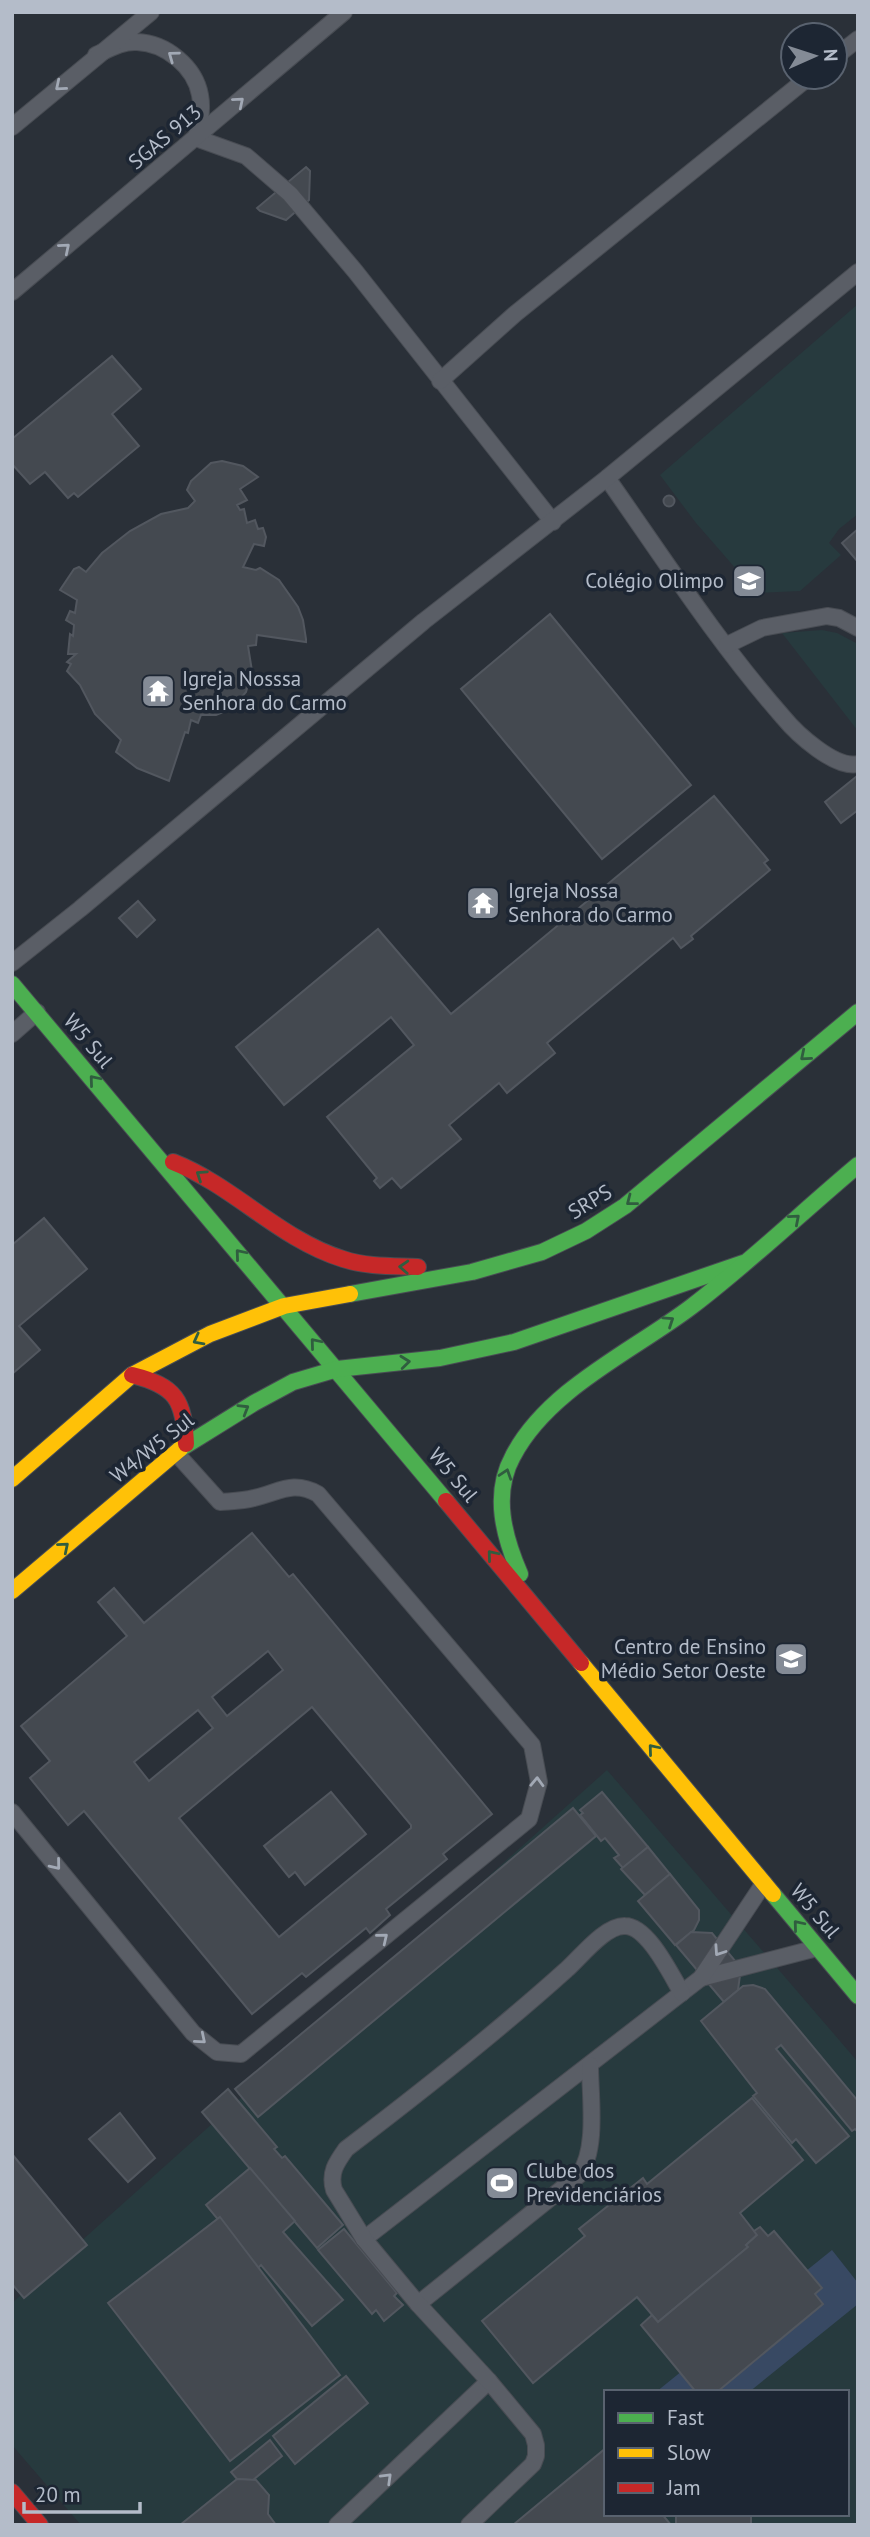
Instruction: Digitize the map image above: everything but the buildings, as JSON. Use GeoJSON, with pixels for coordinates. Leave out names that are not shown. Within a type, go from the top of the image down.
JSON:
{"type":"FeatureCollection","features":[{"type":"Feature","properties":{"kind":"main road","name":"W5 Sul"},"geometry":{"type":"LineString","coordinates":[[12,984],[337,1369],[858,1996]]}},
{"type":"Feature","properties":{"kind":"main road","name":"SRPS"},"geometry":{"type":"LineString","coordinates":[[284,1306],[472,1272],[542,1252],[586,1231],[625,1206],[858,1012]]}},
{"type":"Feature","properties":{"kind":"main road"},"geometry":{"type":"LineString","coordinates":[[159,1157],[191,1168],[272,1224],[313,1247],[343,1259],[369,1265],[472,1272]]}},
{"type":"Feature","properties":{"kind":"main road"},"geometry":{"type":"LineString","coordinates":[[536,1608],[507,1541],[500,1512],[500,1493],[513,1455],[529,1432],[551,1409],[616,1357],[690,1307],[858,1165]]}},
{"type":"Feature","properties":{"kind":"main road"},"geometry":{"type":"LineString","coordinates":[[337,1369],[440,1358],[514,1342],[743,1263]]}},
{"type":"Feature","properties":{"kind":"main road"},"geometry":{"type":"LineString","coordinates":[[12,1479],[132,1375],[210,1334],[284,1306]]}},
{"type":"Feature","properties":{"kind":"main road","name":"W4/W5 Sul"},"geometry":{"type":"LineString","coordinates":[[12,1591],[181,1448],[293,1382],[337,1369]]}},
{"type":"Feature","properties":{"kind":"main road"},"geometry":{"type":"LineString","coordinates":[[132,1375],[154,1380],[170,1388],[179,1401],[183,1412],[181,1448]]}},
{"type":"Feature","properties":{"kind":"main road"},"geometry":{"type":"LineString","coordinates":[[12,2492],[40,2525]]}},
{"type":"Feature","properties":{"kind":"lane"},"geometry":{"type":"LineString","coordinates":[[12,127],[150,12]]}},
{"type":"Feature","properties":{"kind":"lane","name":"SGAS 913"},"geometry":{"type":"LineString","coordinates":[[12,292],[344,12]]}},
{"type":"Feature","properties":{"kind":"lane"},"geometry":{"type":"LineString","coordinates":[[96,55],[115,46],[137,42],[158,46],[177,57],[192,73],[200,93],[201,115],[196,138],[246,156],[290,194],[355,271],[553,522]]}},
{"type":"Feature","properties":{"kind":"lane"},"geometry":{"type":"LineString","coordinates":[[440,381],[515,314],[792,91]]}},
{"type":"Feature","properties":{"kind":"lane"},"geometry":{"type":"LineString","coordinates":[[12,963],[424,621],[553,522],[858,272]]}},
{"type":"Feature","properties":{"kind":"lane"},"geometry":{"type":"LineString","coordinates":[[607,478],[727,645],[784,719],[818,749],[841,764],[858,764]]}},
{"type":"Feature","properties":{"kind":"lane"},"geometry":{"type":"LineString","coordinates":[[727,645],[762,628],[827,616],[839,618],[858,628]]}},
{"type":"Feature","properties":{"kind":"lane"},"geometry":{"type":"LineString","coordinates":[[12,1034],[37,1013]]}},
{"type":"Feature","properties":{"kind":"lane"},"geometry":{"type":"LineString","coordinates":[[12,1812],[193,2033],[217,2052],[241,2054],[529,1819],[539,1782],[532,1745],[318,1494],[308,1488],[293,1486],[252,1499],[220,1502],[181,1448]]}},
{"type":"Feature","properties":{"kind":"lane"},"geometry":{"type":"LineString","coordinates":[[364,2239],[701,1978],[764,1884]]}},
{"type":"Feature","properties":{"kind":"lane"},"geometry":{"type":"LineString","coordinates":[[469,2525],[533,2464],[536,2439],[489,2381],[418,2304],[364,2239],[331,2182],[335,2165],[346,2149],[494,2031],[566,1970],[598,1938],[624,1925],[641,1932],[682,1993]]}},
{"type":"Feature","properties":{"kind":"lane"},"geometry":{"type":"LineString","coordinates":[[701,1978],[818,1948]]}},
{"type":"Feature","properties":{"kind":"lane"},"geometry":{"type":"LineString","coordinates":[[418,2304],[579,2175],[589,2157],[590,2065]]}},
{"type":"Feature","properties":{"kind":"lane"},"geometry":{"type":"LineString","coordinates":[[337,2525],[489,2381]]}},
{"type":"Feature","properties":{"kind":"green space"},"geometry":{"type":"Polygon","coordinates":[[[858,304],[858,514],[839,529],[829,543],[841,555],[800,591],[757,593],[696,523],[660,475],[858,304]]]}},
{"type":"Feature","properties":{"kind":"green space"},"geometry":{"type":"Polygon","coordinates":[[[822,630],[837,633],[858,644],[858,731],[782,633],[822,630]]]}},
{"type":"Feature","properties":{"kind":"green space","name":"Clube dos Previdenciários"},"geometry":{"type":"Polygon","coordinates":[[[607,1770],[858,2062],[858,2525],[81,2525],[12,2445],[12,2303],[607,1770]]]}},
{"type":"Feature","properties":{"kind":"water"},"geometry":{"type":"Polygon","coordinates":[[[832,2250],[858,2283],[858,2304],[751,2390],[658,2390],[832,2250]]]}},
{"type":"Feature","properties":{"kind":"traffic: fast"},"geometry":{"type":"LineString","coordinates":[[12,984],[446,1501]]}},
{"type":"Feature","properties":{"kind":"traffic: fast"},"geometry":{"type":"LineString","coordinates":[[350,1294],[472,1272],[542,1252],[586,1231],[625,1206],[858,1012]]}},
{"type":"Feature","properties":{"kind":"traffic: fast"},"geometry":{"type":"LineString","coordinates":[[520,1574],[505,1530],[502,1500],[507,1470],[528,1432],[569,1391],[713,1290],[858,1165]]}},
{"type":"Feature","properties":{"kind":"traffic: fast"},"geometry":{"type":"LineString","coordinates":[[180,1449],[293,1382],[337,1369],[440,1358],[514,1342],[743,1263]]}},
{"type":"Feature","properties":{"kind":"traffic: fast"},"geometry":{"type":"LineString","coordinates":[[773,1894],[858,1996]]}},
{"type":"Feature","properties":{"kind":"traffic: slow"},"geometry":{"type":"LineString","coordinates":[[12,1479],[132,1375],[210,1334],[284,1306],[350,1294]]}},
{"type":"Feature","properties":{"kind":"traffic: slow"},"geometry":{"type":"LineString","coordinates":[[12,1591],[180,1449]]}},
{"type":"Feature","properties":{"kind":"traffic: slow"},"geometry":{"type":"LineString","coordinates":[[581,1663],[773,1894]]}},
{"type":"Feature","properties":{"kind":"traffic: jam"},"geometry":{"type":"LineString","coordinates":[[173,1162],[216,1184],[277,1226],[320,1250],[361,1263],[418,1267]]}},
{"type":"Feature","properties":{"kind":"traffic: jam"},"geometry":{"type":"LineString","coordinates":[[132,1375],[159,1384],[175,1397],[183,1416],[186,1444]]}},
{"type":"Feature","properties":{"kind":"traffic: jam"},"geometry":{"type":"LineString","coordinates":[[446,1501],[581,1663]]}},
{"type":"Feature","properties":{"kind":"traffic: jam"},"geometry":{"type":"LineString","coordinates":[[12,2492],[40,2525]]}},
{"type":"Feature","properties":{"kind":"place","name":"Colégio Olimpo"},"geometry":{"type":"Point","coordinates":[749,581]}},
{"type":"Feature","properties":{"kind":"place","name":"Igreja Nosssa Senhora do Carmo"},"geometry":{"type":"Point","coordinates":[158,691]}},
{"type":"Feature","properties":{"kind":"place","name":"Igreja Nossa Senhora do Carmo"},"geometry":{"type":"Point","coordinates":[483,903]}},
{"type":"Feature","properties":{"kind":"place","name":"Centro de Ensino Médio Setor Oeste"},"geometry":{"type":"Point","coordinates":[791,1659]}},
{"type":"Feature","properties":{"kind":"place","name":"Clube dos Previdenciários"},"geometry":{"type":"Point","coordinates":[502,2183]}}]}
